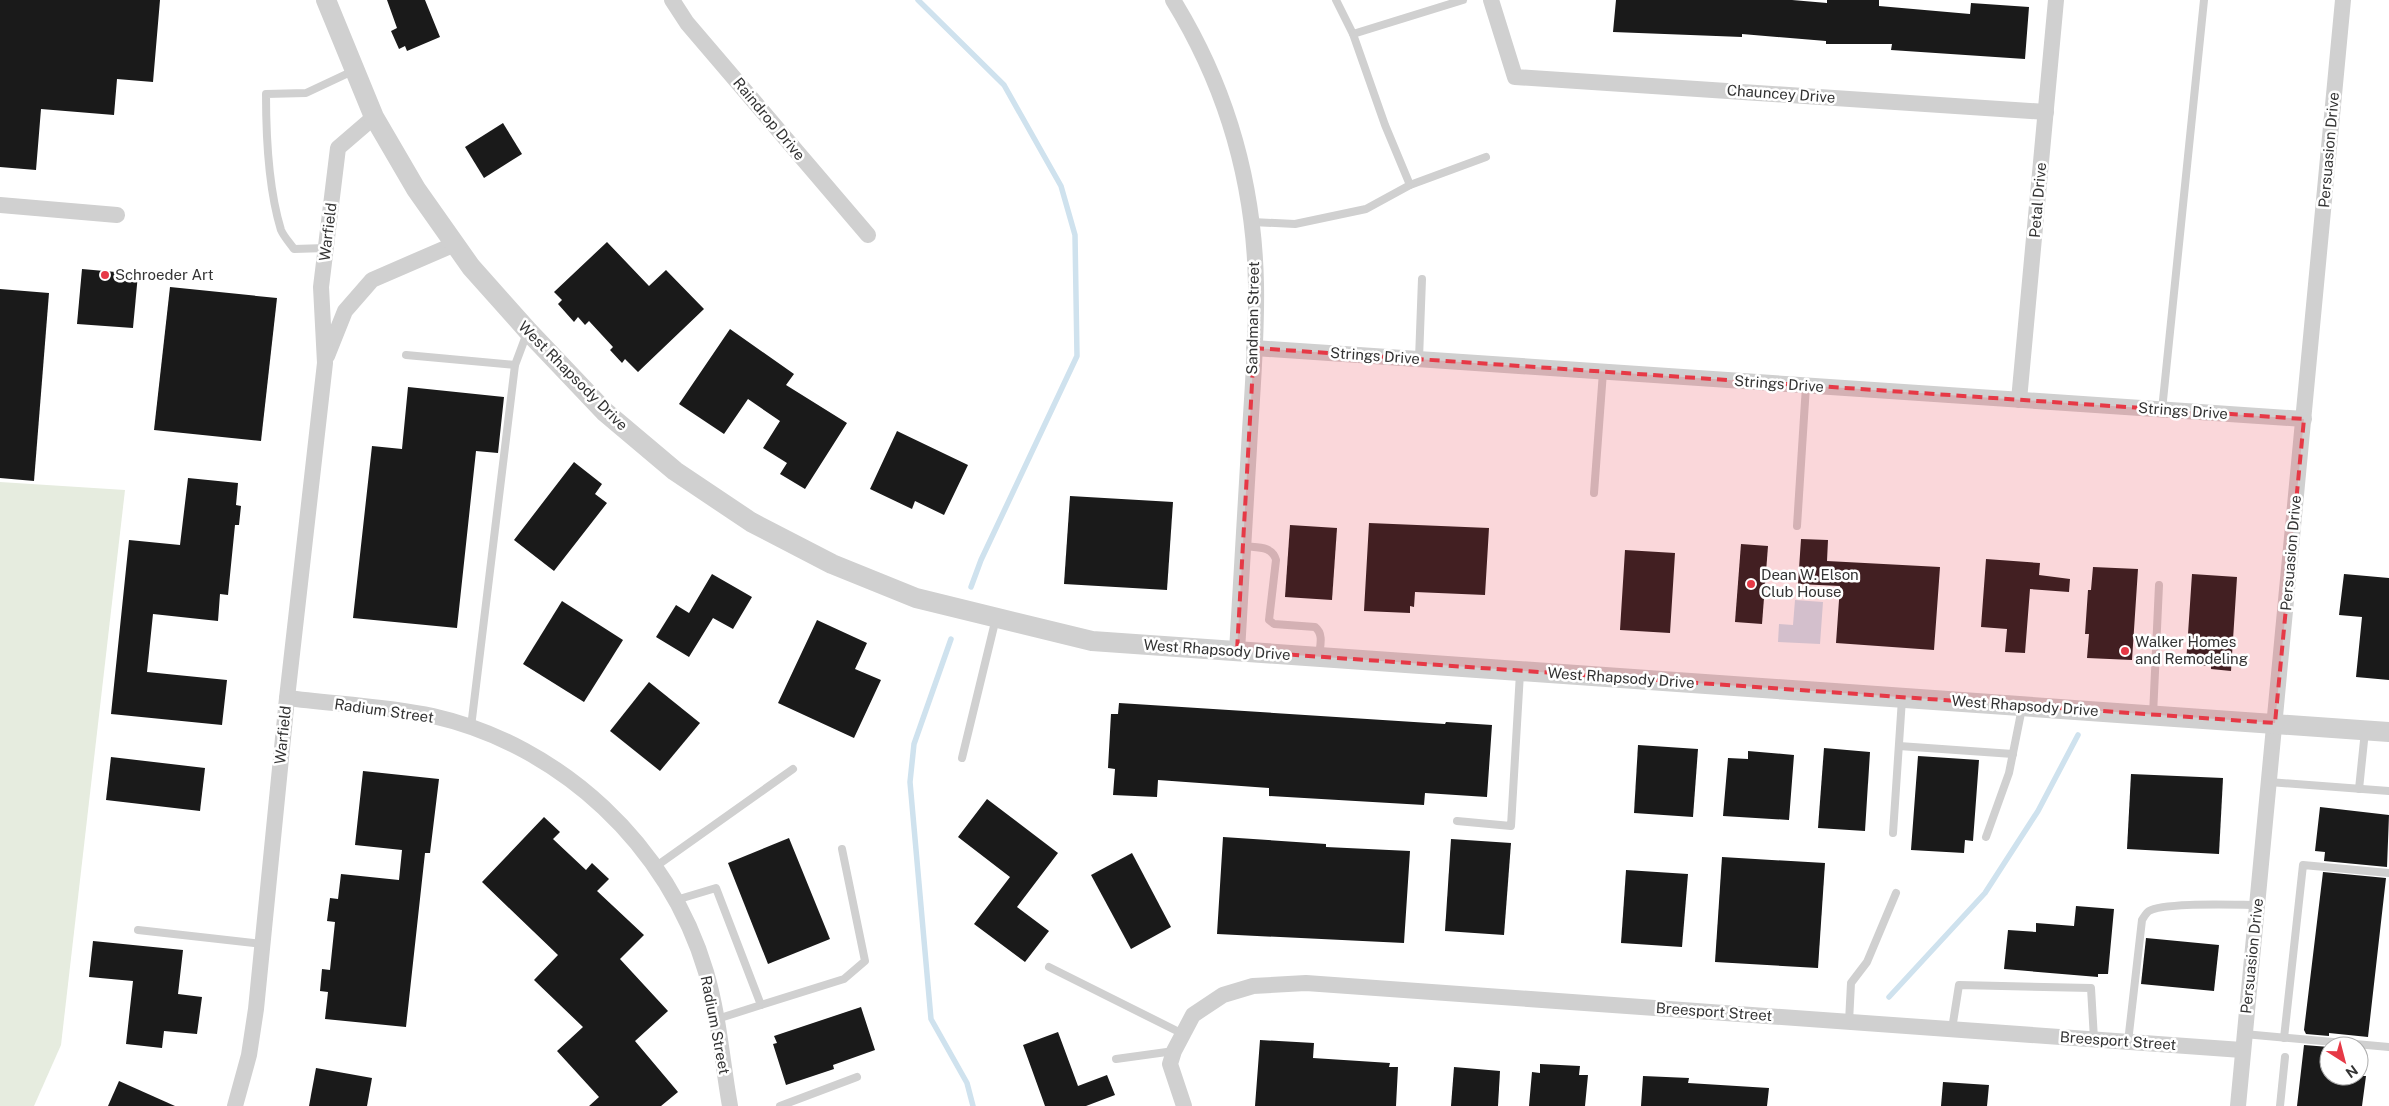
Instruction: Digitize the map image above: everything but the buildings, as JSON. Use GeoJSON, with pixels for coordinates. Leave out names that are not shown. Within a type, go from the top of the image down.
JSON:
{"type":"FeatureCollection","features":[{"type":"Feature","properties":{"kind":"street","name":"West Rhapsody Drive"},"geometry":{"type":"LineString","coordinates":[[326,0],[374,117],[416,189],[471,267],[528,331],[605,412],[675,471],[751,522],[832,564],[916,598],[1092,641],[2389,732]]}},
{"type":"Feature","properties":{"kind":"street","name":"Raindrop Drive"},"geometry":{"type":"LineString","coordinates":[[672,0],[687,22],[868,235]]}},
{"type":"Feature","properties":{"kind":"street","name":"Sandman Street"},"geometry":{"type":"LineString","coordinates":[[1173,0],[1192,30],[1215,79],[1233,130],[1246,183],[1252,222],[1256,283],[1254,348],[1237,651]]}},
{"type":"Feature","properties":{"kind":"street","name":"Chauncey Drive"},"geometry":{"type":"LineString","coordinates":[[1491,0],[1516,77],[2046,112]]}},
{"type":"Feature","properties":{"kind":"street","name":"Petal Drive"},"geometry":{"type":"LineString","coordinates":[[2019,400],[2056,0]]}},
{"type":"Feature","properties":{"kind":"street","name":"Persuasion Drive"},"geometry":{"type":"LineString","coordinates":[[2238,1106],[2343,0]]}},
{"type":"Feature","properties":{"kind":"street","name":"Warfield"},"geometry":{"type":"LineString","coordinates":[[236,1106],[249,1055],[263,944],[287,698],[325,363],[322,287],[338,148],[374,117]]}},
{"type":"Feature","properties":{"kind":"street"},"geometry":{"type":"LineString","coordinates":[[0,205],[117,215]]}},
{"type":"Feature","properties":{"kind":"street","name":"Warfield"},"geometry":{"type":"LineString","coordinates":[[325,363],[345,311],[372,280],[455,244]]}},
{"type":"Feature","properties":{"kind":"street","name":"Strings Drive"},"geometry":{"type":"LineString","coordinates":[[1254,348],[2304,419]]}},
{"type":"Feature","properties":{"kind":"street","name":"Radium Street"},"geometry":{"type":"LineString","coordinates":[[287,698],[434,716],[471,727],[507,742],[533,756],[574,782],[604,808],[631,836],[655,867],[676,900],[693,935],[706,972],[717,1019],[730,1106]]}},
{"type":"Feature","properties":{"kind":"street","name":"Breesport Street"},"geometry":{"type":"LineString","coordinates":[[1183,1034],[1193,1015],[1223,995],[1253,986],[1306,983],[2128,1042],[2243,1042]]}},
{"type":"Feature","properties":{"kind":"street"},"geometry":{"type":"LineString","coordinates":[[1183,1034],[1170,1064],[1184,1106]]}},
{"type":"Feature","properties":{"kind":"lane"},"geometry":{"type":"LineString","coordinates":[[1336,0],[1353,34],[1385,125],[1410,185]]}},
{"type":"Feature","properties":{"kind":"lane"},"geometry":{"type":"LineString","coordinates":[[1353,34],[1463,0]]}},
{"type":"Feature","properties":{"kind":"lane"},"geometry":{"type":"LineString","coordinates":[[2162,410],[2204,0]]}},
{"type":"Feature","properties":{"kind":"lane"},"geometry":{"type":"LineString","coordinates":[[326,248],[294,249],[282,232],[276,205],[266,128],[266,94],[306,93],[355,70]]}},
{"type":"Feature","properties":{"kind":"lane"},"geometry":{"type":"LineString","coordinates":[[1252,222],[1295,224],[1366,209],[1410,185],[1486,157]]}},
{"type":"Feature","properties":{"kind":"lane"},"geometry":{"type":"LineString","coordinates":[[1419,360],[1422,279]]}},
{"type":"Feature","properties":{"kind":"lane"},"geometry":{"type":"LineString","coordinates":[[471,727],[515,365],[528,331]]}},
{"type":"Feature","properties":{"kind":"lane"},"geometry":{"type":"LineString","coordinates":[[406,355],[515,365]]}},
{"type":"Feature","properties":{"kind":"lane"},"geometry":{"type":"LineString","coordinates":[[1594,493],[1603,372]]}},
{"type":"Feature","properties":{"kind":"lane"},"geometry":{"type":"LineString","coordinates":[[1797,526],[1806,386]]}},
{"type":"Feature","properties":{"kind":"lane"},"geometry":{"type":"LineString","coordinates":[[1243,546],[1268,548],[1275,554],[1276,560],[1269,620],[1274,624],[1315,627],[1319,631],[1321,638],[1319,656]]}},
{"type":"Feature","properties":{"kind":"lane"},"geometry":{"type":"LineString","coordinates":[[2153,715],[2159,585]]}},
{"type":"Feature","properties":{"kind":"lane"},"geometry":{"type":"LineString","coordinates":[[962,758],[996,618]]}},
{"type":"Feature","properties":{"kind":"lane"},"geometry":{"type":"LineString","coordinates":[[1457,821],[1511,826],[1520,671]]}},
{"type":"Feature","properties":{"kind":"lane"},"geometry":{"type":"LineString","coordinates":[[1893,833],[1902,697]]}},
{"type":"Feature","properties":{"kind":"lane"},"geometry":{"type":"LineString","coordinates":[[1986,837],[2009,773],[2022,706]]}},
{"type":"Feature","properties":{"kind":"lane"},"geometry":{"type":"LineString","coordinates":[[2359,788],[2365,730]]}},
{"type":"Feature","properties":{"kind":"lane"},"geometry":{"type":"LineString","coordinates":[[1899,746],[2013,754]]}},
{"type":"Feature","properties":{"kind":"lane"},"geometry":{"type":"LineString","coordinates":[[655,867],[793,769]]}},
{"type":"Feature","properties":{"kind":"lane"},"geometry":{"type":"LineString","coordinates":[[2269,782],[2389,791]]}},
{"type":"Feature","properties":{"kind":"lane"},"geometry":{"type":"LineString","coordinates":[[717,1019],[844,979],[865,960],[842,849]]}},
{"type":"Feature","properties":{"kind":"lane"},"geometry":{"type":"LineString","coordinates":[[2284,1038],[2303,864],[2389,873]]}},
{"type":"Feature","properties":{"kind":"lane"},"geometry":{"type":"LineString","coordinates":[[676,900],[716,888],[761,1005]]}},
{"type":"Feature","properties":{"kind":"lane"},"geometry":{"type":"LineString","coordinates":[[1849,1022],[1851,983],[1867,962],[1896,893]]}},
{"type":"Feature","properties":{"kind":"lane"},"geometry":{"type":"LineString","coordinates":[[2128,1042],[2142,920],[2148,911],[2185,905],[2257,905]]}},
{"type":"Feature","properties":{"kind":"lane"},"geometry":{"type":"LineString","coordinates":[[138,930],[263,944]]}},
{"type":"Feature","properties":{"kind":"lane"},"geometry":{"type":"LineString","coordinates":[[1049,967],[1183,1034]]}},
{"type":"Feature","properties":{"kind":"lane"},"geometry":{"type":"LineString","coordinates":[[1952,1029],[1959,985],[2091,988],[2094,1039]]}},
{"type":"Feature","properties":{"kind":"lane"},"geometry":{"type":"LineString","coordinates":[[2243,1042],[2284,1038],[2389,1047]]}},
{"type":"Feature","properties":{"kind":"lane"},"geometry":{"type":"LineString","coordinates":[[1116,1059],[1174,1051]]}},
{"type":"Feature","properties":{"kind":"lane"},"geometry":{"type":"LineString","coordinates":[[2280,1106],[2285,1057]]}},
{"type":"Feature","properties":{"kind":"lane"},"geometry":{"type":"LineString","coordinates":[[780,1106],[857,1078]]}},
{"type":"Feature","properties":{"kind":"highlighted area"},"geometry":{"type":"Polygon","coordinates":[[[1254,348],[2304,419],[2275,723],[1237,651],[1254,348]]]}},
{"type":"Feature","properties":{"kind":"shaded area"},"geometry":{"type":"Polygon","coordinates":[[[0,482],[125,490],[61,1045],[34,1106],[0,1106],[0,482]]]}},
{"type":"Feature","properties":{"kind":"water"},"geometry":{"type":"Polygon","coordinates":[[[1795,600],[1823,602],[1820,644],[1778,642],[1779,624],[1793,625],[1795,600]]]}},
{"type":"Feature","properties":{"kind":"waterway"},"geometry":{"type":"LineString","coordinates":[[918,0],[1004,85],[1061,186],[1075,235],[1077,356],[981,560],[971,587]]}},
{"type":"Feature","properties":{"kind":"waterway"},"geometry":{"type":"LineString","coordinates":[[951,639],[914,744],[910,782],[931,1019],[967,1083],[973,1106]]}},
{"type":"Feature","properties":{"kind":"waterway"},"geometry":{"type":"LineString","coordinates":[[1889,997],[1985,893],[2038,811],[2078,735]]}},
{"type":"Feature","properties":{"kind":"place","name":"Schroeder Art"},"geometry":{"type":"Point","coordinates":[105,275]}},
{"type":"Feature","properties":{"kind":"place","name":"Dean W. Elson Club House"},"geometry":{"type":"Point","coordinates":[1751,584]}},
{"type":"Feature","properties":{"kind":"place","name":"Walker Homes and Remodeling"},"geometry":{"type":"Point","coordinates":[2125,651]}}]}
